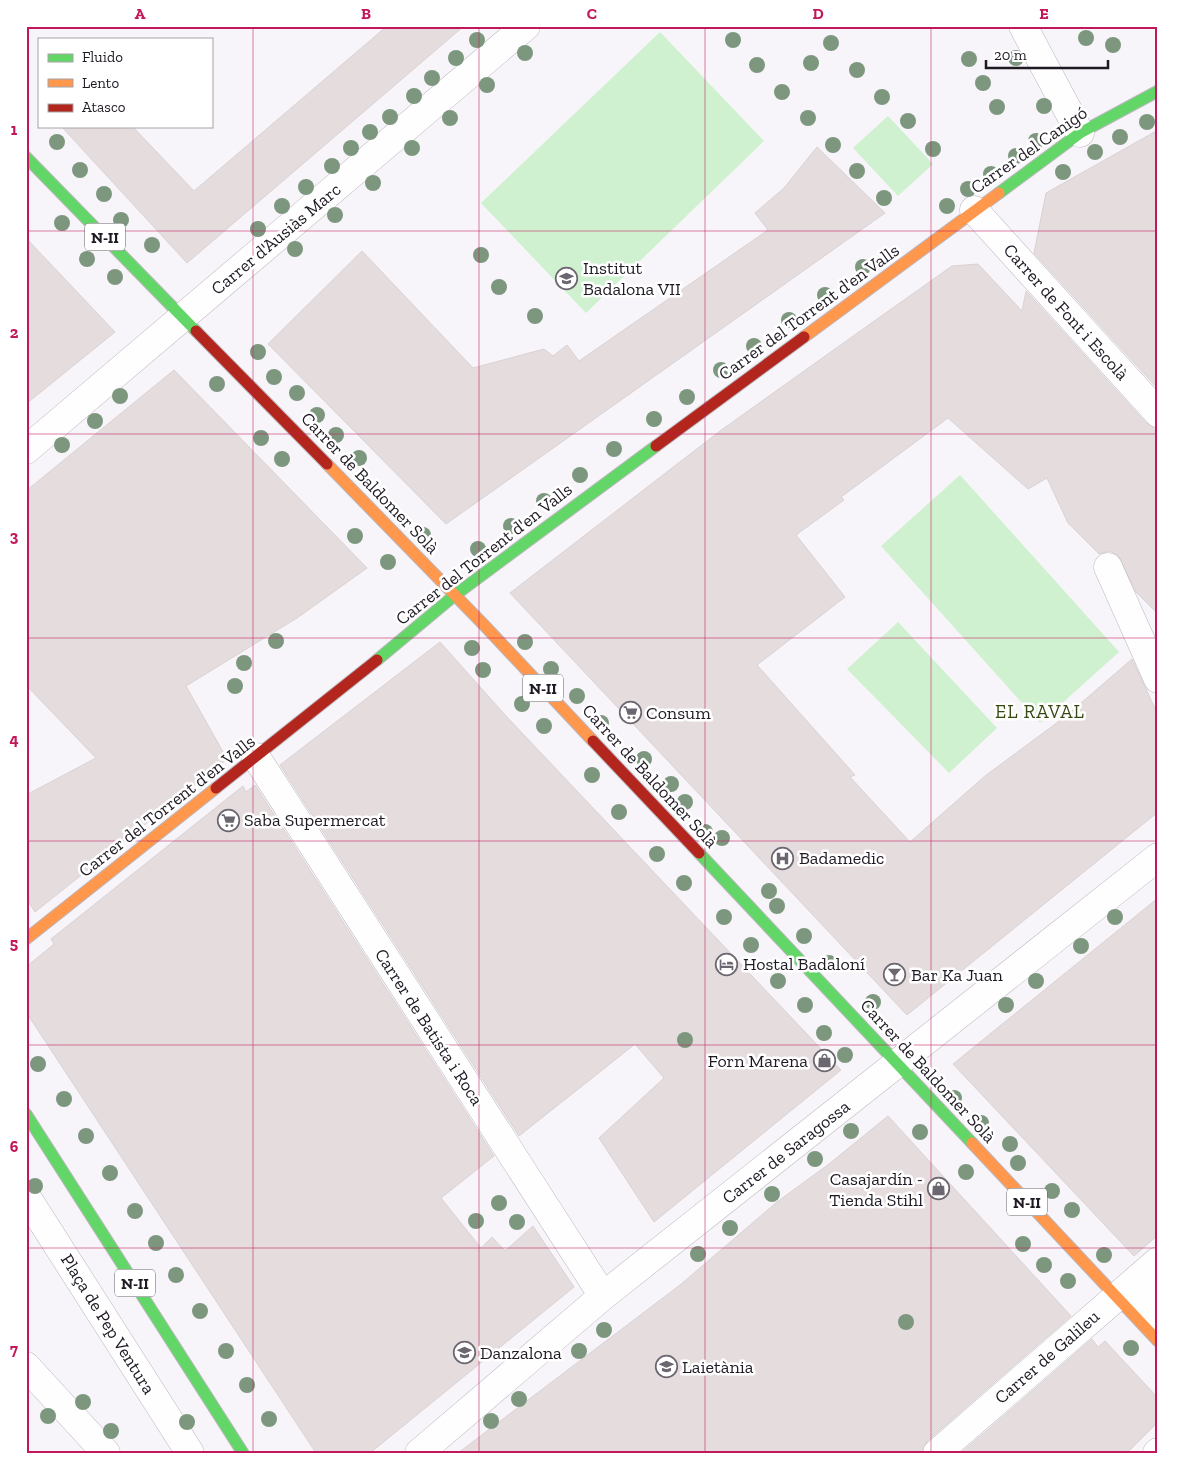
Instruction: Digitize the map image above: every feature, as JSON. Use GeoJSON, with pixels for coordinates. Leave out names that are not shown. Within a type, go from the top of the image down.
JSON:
{"type":"FeatureCollection","features":[{"type":"Feature","properties":{"kind":"main road","name":"Carrer del Canigó"},"geometry":{"type":"LineString","coordinates":[[974,210],[1080,133],[1158,91]]}},
{"type":"Feature","properties":{"kind":"main road","name":"Carrer de Baldomer Solà"},"geometry":{"type":"LineString","coordinates":[[26,156],[455,595],[1158,1341]]}},
{"type":"Feature","properties":{"kind":"main road","name":"Carrer del Torrent d'en Valls"},"geometry":{"type":"LineString","coordinates":[[26,939],[256,757],[455,595],[974,210]]}},
{"type":"Feature","properties":{"kind":"main road","name":"N-II"},"geometry":{"type":"LineString","coordinates":[[26,1114],[243,1453]]}},
{"type":"Feature","properties":{"kind":"street","name":"Carrer d'Ausiàs Marc"},"geometry":{"type":"LineString","coordinates":[[26,450],[526,26]]}},
{"type":"Feature","properties":{"kind":"street"},"geometry":{"type":"LineString","coordinates":[[1023,26],[1080,133]]}},
{"type":"Feature","properties":{"kind":"street","name":"Carrer de Font i Escolà"},"geometry":{"type":"LineString","coordinates":[[974,210],[1158,413]]}},
{"type":"Feature","properties":{"kind":"street"},"geometry":{"type":"LineString","coordinates":[[1108,567],[1158,679]]}},
{"type":"Feature","properties":{"kind":"street","name":"Carrer de Batista i Roca"},"geometry":{"type":"LineString","coordinates":[[256,757],[603,1296]]}},
{"type":"Feature","properties":{"kind":"street","name":"Carrer de Saragossa"},"geometry":{"type":"LineString","coordinates":[[419,1453],[603,1296],[1158,857]]}},
{"type":"Feature","properties":{"kind":"street","name":"Plaça de Pep Ventura"},"geometry":{"type":"LineString","coordinates":[[26,1196],[190,1453]]}},
{"type":"Feature","properties":{"kind":"street","name":"Carrer de Galileu"},"geometry":{"type":"LineString","coordinates":[[937,1453],[1158,1262]]}},
{"type":"Feature","properties":{"kind":"street"},"geometry":{"type":"LineString","coordinates":[[1158,1288],[1143,1301],[1158,1317]]}},
{"type":"Feature","properties":{"kind":"street"},"geometry":{"type":"LineString","coordinates":[[26,1366],[106,1453]]}},
{"type":"Feature","properties":{"kind":"green space"},"geometry":{"type":"Polygon","coordinates":[[[660,32],[764,141],[586,313],[481,203],[660,32]]]}},
{"type":"Feature","properties":{"kind":"green space"},"geometry":{"type":"Polygon","coordinates":[[[888,116],[933,164],[898,196],[853,148],[888,116]]]}},
{"type":"Feature","properties":{"kind":"green space"},"geometry":{"type":"Polygon","coordinates":[[[960,475],[1119,652],[1040,723],[881,546],[960,475]]]}},
{"type":"Feature","properties":{"kind":"green space"},"geometry":{"type":"Polygon","coordinates":[[[898,622],[997,728],[949,773],[847,669],[898,622]]]}},
{"type":"Feature","properties":{"kind":"building"},"geometry":{"type":"Polygon","coordinates":[[[387,26],[464,26],[187,263],[63,128],[134,128],[194,191],[387,26]]]}},
{"type":"Feature","properties":{"kind":"building"},"geometry":{"type":"Polygon","coordinates":[[[1158,130],[1158,389],[1034,253],[1046,193],[1158,130]]]}},
{"type":"Feature","properties":{"kind":"building"},"geometry":{"type":"Polygon","coordinates":[[[817,147],[885,213],[446,524],[268,344],[362,251],[473,368],[544,349],[553,356],[567,345],[579,361],[768,230],[755,213],[784,188],[817,147]]]}},
{"type":"Feature","properties":{"kind":"building"},"geometry":{"type":"Polygon","coordinates":[[[26,238],[115,332],[26,404],[26,238]]]}},
{"type":"Feature","properties":{"kind":"building"},"geometry":{"type":"Polygon","coordinates":[[[978,264],[1022,311],[1026,291],[1146,423],[1158,428],[1158,614],[1136,592],[1118,555],[1109,551],[1099,554],[1068,523],[1047,478],[1028,489],[948,418],[841,497],[844,500],[796,535],[845,597],[757,665],[855,775],[850,777],[910,842],[985,776],[1066,716],[1132,659],[1158,715],[1158,812],[907,1015],[510,593],[720,431],[952,266],[978,264]]]}},
{"type":"Feature","properties":{"kind":"building"},"geometry":{"type":"Polygon","coordinates":[[[174,370],[367,568],[297,618],[186,686],[227,759],[35,912],[26,898],[26,795],[96,758],[26,685],[26,491],[174,370]]]}},
{"type":"Feature","properties":{"kind":"building"},"geometry":{"type":"Polygon","coordinates":[[[440,642],[506,716],[841,1070],[654,1222],[599,1138],[664,1078],[635,1044],[519,1136],[280,765],[440,642]]]}},
{"type":"Feature","properties":{"kind":"building"},"geometry":{"type":"Polygon","coordinates":[[[255,785],[494,1156],[441,1198],[481,1248],[492,1237],[505,1251],[533,1226],[574,1287],[370,1453],[316,1453],[26,1012],[26,967],[54,944],[51,939],[243,786],[246,792],[255,785]]]}},
{"type":"Feature","properties":{"kind":"building"},"geometry":{"type":"Polygon","coordinates":[[[1158,898],[1158,1235],[1134,1256],[953,1064],[1158,898]]]}},
{"type":"Feature","properties":{"kind":"building"},"geometry":{"type":"Polygon","coordinates":[[[888,1116],[1071,1316],[927,1441],[922,1453],[458,1453],[680,1285],[777,1202],[829,1164],[888,1116]]]}},
{"type":"Feature","properties":{"kind":"building"},"geometry":{"type":"Polygon","coordinates":[[[1092,1339],[1098,1347],[1105,1341],[1158,1398],[1158,1422],[1127,1453],[961,1453],[1092,1339]]]}},
{"type":"Feature","properties":{"kind":"traffic: fast"},"geometry":{"type":"LineString","coordinates":[[999,193],[1080,133],[1158,91]]}},
{"type":"Feature","properties":{"kind":"traffic: fast"},"geometry":{"type":"LineString","coordinates":[[26,157],[196,331]]}},
{"type":"Feature","properties":{"kind":"traffic: fast"},"geometry":{"type":"LineString","coordinates":[[377,660],[455,595],[656,446]]}},
{"type":"Feature","properties":{"kind":"traffic: fast"},"geometry":{"type":"LineString","coordinates":[[699,853],[972,1143]]}},
{"type":"Feature","properties":{"kind":"traffic: fast"},"geometry":{"type":"LineString","coordinates":[[26,1114],[243,1453]]}},
{"type":"Feature","properties":{"kind":"traffic: slow"},"geometry":{"type":"LineString","coordinates":[[804,337],[999,193]]}},
{"type":"Feature","properties":{"kind":"traffic: slow"},"geometry":{"type":"LineString","coordinates":[[327,464],[484,625],[593,741]]}},
{"type":"Feature","properties":{"kind":"traffic: slow"},"geometry":{"type":"LineString","coordinates":[[26,939],[216,788]]}},
{"type":"Feature","properties":{"kind":"traffic: slow"},"geometry":{"type":"LineString","coordinates":[[972,1143],[1158,1341]]}},
{"type":"Feature","properties":{"kind":"traffic: jam"},"geometry":{"type":"LineString","coordinates":[[196,331],[327,464]]}},
{"type":"Feature","properties":{"kind":"traffic: jam"},"geometry":{"type":"LineString","coordinates":[[656,446],[804,337]]}},
{"type":"Feature","properties":{"kind":"traffic: jam"},"geometry":{"type":"LineString","coordinates":[[216,788],[377,660]]}},
{"type":"Feature","properties":{"kind":"traffic: jam"},"geometry":{"type":"LineString","coordinates":[[593,741],[699,853]]}},
{"type":"Feature","properties":{"kind":"place","name":"Institut Badalona VII"},"geometry":{"type":"Point","coordinates":[567,278]}},
{"type":"Feature","properties":{"kind":"place","name":"Consum"},"geometry":{"type":"Point","coordinates":[630,713]}},
{"type":"Feature","properties":{"kind":"place","name":"Saba Supermercat"},"geometry":{"type":"Point","coordinates":[228,820]}},
{"type":"Feature","properties":{"kind":"place","name":"Badamedic"},"geometry":{"type":"Point","coordinates":[783,858]}},
{"type":"Feature","properties":{"kind":"place","name":"Hostal Badaloní"},"geometry":{"type":"Point","coordinates":[727,964]}},
{"type":"Feature","properties":{"kind":"place","name":"Bar Ka Juan"},"geometry":{"type":"Point","coordinates":[895,975]}},
{"type":"Feature","properties":{"kind":"place","name":"Forn Marena"},"geometry":{"type":"Point","coordinates":[824,1061]}},
{"type":"Feature","properties":{"kind":"place","name":"Casajardín - Tienda Stihl"},"geometry":{"type":"Point","coordinates":[939,1189]}},
{"type":"Feature","properties":{"kind":"place","name":"Danzalona"},"geometry":{"type":"Point","coordinates":[464,1353]}},
{"type":"Feature","properties":{"kind":"place","name":"Laietània"},"geometry":{"type":"Point","coordinates":[666,1367]}},
{"type":"Feature","properties":{"kind":"district","name":"EL RAVAL"},"geometry":{"type":"Point","coordinates":[1040,711]}}]}
